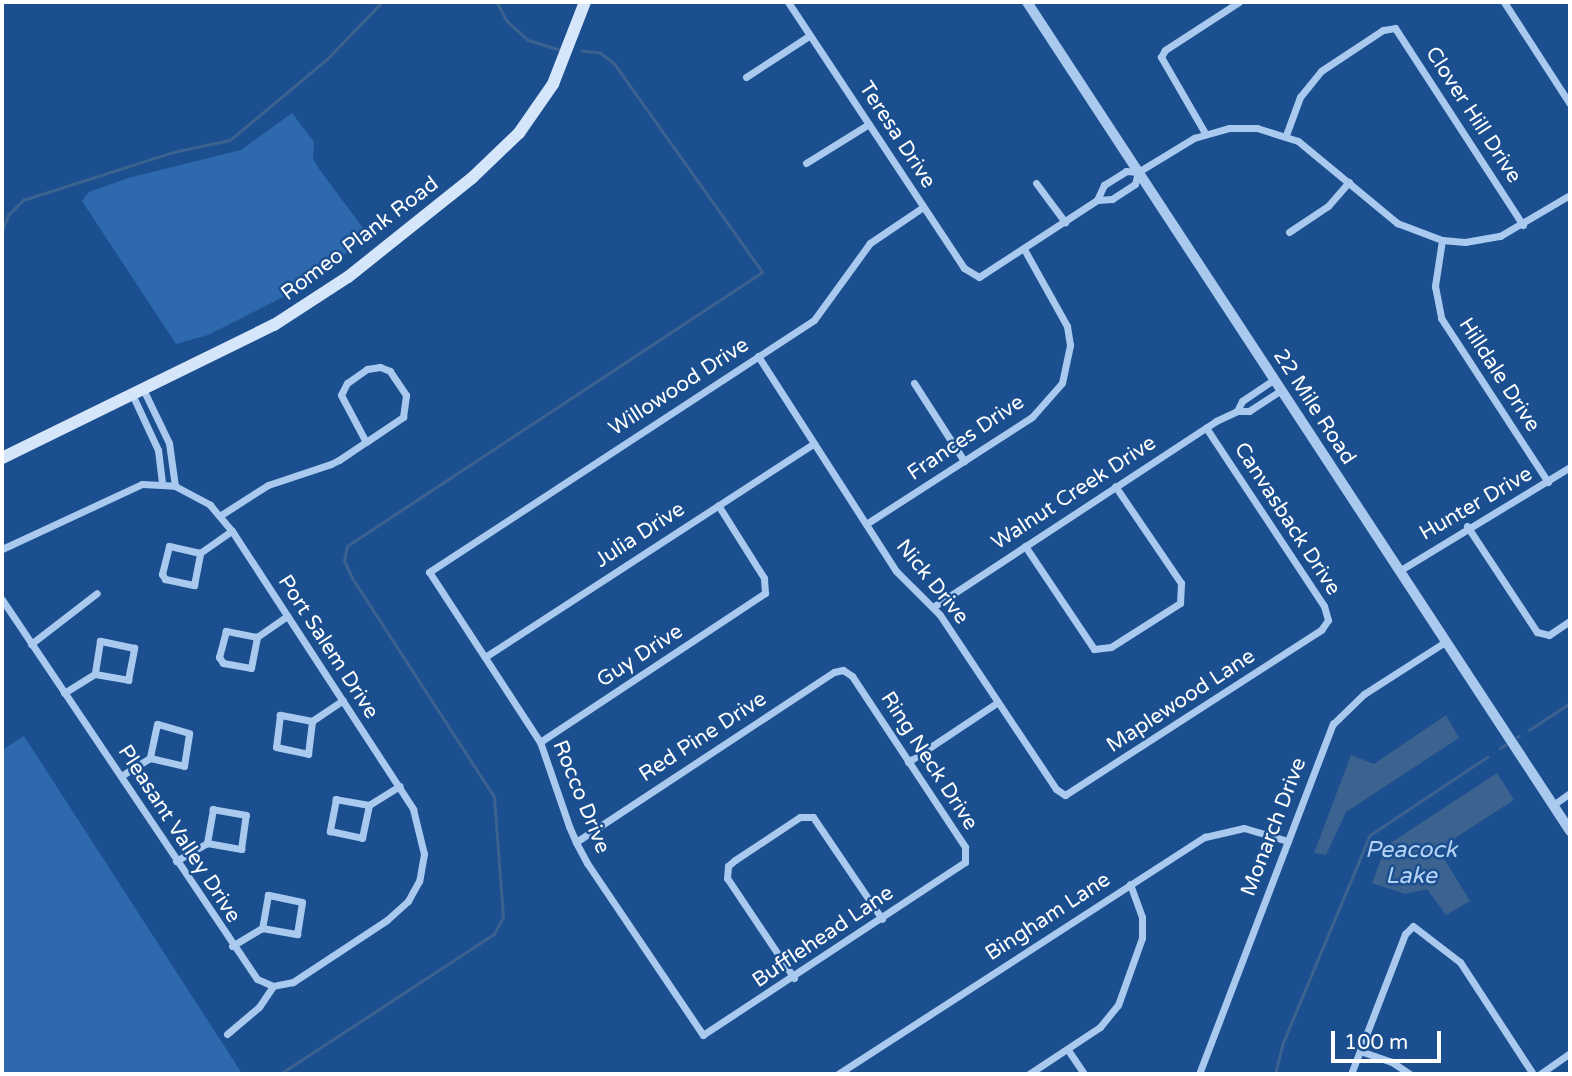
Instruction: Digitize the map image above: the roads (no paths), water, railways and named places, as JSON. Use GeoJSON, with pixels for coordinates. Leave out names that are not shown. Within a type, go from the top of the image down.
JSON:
{"type":"FeatureCollection","features":[{"type":"Feature","properties":{"kind":"main road","name":"Romeo Plank Road"},"geometry":{"type":"LineString","coordinates":[[2,458],[138,392],[317,299],[492,161],[519,133],[553,84],[572,45],[585,2]]}},
{"type":"Feature","properties":{"kind":"street","name":"Teresa Drive"},"geometry":{"type":"LineString","coordinates":[[788,2],[964,268],[985,276],[1025,251]]}},
{"type":"Feature","properties":{"kind":"street","name":"22 Mile Road"},"geometry":{"type":"LineString","coordinates":[[1027,2],[1570,831]]}},
{"type":"Feature","properties":{"kind":"street"},"geometry":{"type":"LineString","coordinates":[[1206,133],[1161,57],[1165,50],[1239,2]]}},
{"type":"Feature","properties":{"kind":"street"},"geometry":{"type":"LineString","coordinates":[[1504,2],[1570,104]]}},
{"type":"Feature","properties":{"kind":"street","name":"Clover Hill Drive"},"geometry":{"type":"LineString","coordinates":[[1286,135],[1300,97],[1313,78],[1391,27],[1523,225]]}},
{"type":"Feature","properties":{"kind":"street"},"geometry":{"type":"LineString","coordinates":[[746,77],[809,36]]}},
{"type":"Feature","properties":{"kind":"street"},"geometry":{"type":"LineString","coordinates":[[806,163],[870,124]]}},
{"type":"Feature","properties":{"kind":"street"},"geometry":{"type":"LineString","coordinates":[[1025,251],[1097,200],[1104,185],[1126,171],[1138,173],[1206,133],[1243,127],[1286,135],[1319,155],[1397,223],[1442,240],[1489,239],[1523,225],[1570,195]]}},
{"type":"Feature","properties":{"kind":"street"},"geometry":{"type":"LineString","coordinates":[[1097,200],[1112,199],[1135,184],[1138,173]]}},
{"type":"Feature","properties":{"kind":"street"},"geometry":{"type":"LineString","coordinates":[[1289,232],[1328,206],[1349,182]]}},
{"type":"Feature","properties":{"kind":"street"},"geometry":{"type":"LineString","coordinates":[[1037,183],[1065,222]]}},
{"type":"Feature","properties":{"kind":"street","name":"Willowood Drive"},"geometry":{"type":"LineString","coordinates":[[429,572],[814,320],[839,290],[859,255],[885,230],[923,207]]}},
{"type":"Feature","properties":{"kind":"street","name":"Hilldale Drive"},"geometry":{"type":"LineString","coordinates":[[1442,240],[1435,286],[1441,318],[1548,482]]}},
{"type":"Feature","properties":{"kind":"street","name":"Frances Drive"},"geometry":{"type":"LineString","coordinates":[[866,524],[964,461],[1051,400],[1068,365],[1067,326],[1025,251]]}},
{"type":"Feature","properties":{"kind":"street","name":"Nick Drive"},"geometry":{"type":"LineString","coordinates":[[758,356],[896,570],[933,607],[1059,793]]}},
{"type":"Feature","properties":{"kind":"street"},"geometry":{"type":"LineString","coordinates":[[221,516],[268,485],[331,464],[366,442],[403,417],[408,400],[394,376],[380,367],[367,369],[347,383],[341,402],[366,442]]}},
{"type":"Feature","properties":{"kind":"street","name":"Walnut Creek Drive"},"geometry":{"type":"LineString","coordinates":[[1237,411],[1242,401],[1273,380]]}},
{"type":"Feature","properties":{"kind":"street"},"geometry":{"type":"LineString","coordinates":[[914,383],[964,461]]}},
{"type":"Feature","properties":{"kind":"street","name":"Walnut Creek Drive"},"geometry":{"type":"LineString","coordinates":[[933,607],[1206,428],[1237,411],[1249,411],[1280,391]]}},
{"type":"Feature","properties":{"kind":"street"},"geometry":{"type":"LineString","coordinates":[[2,550],[122,490],[162,483],[158,450],[138,392]]}},
{"type":"Feature","properties":{"kind":"street"},"geometry":{"type":"LineString","coordinates":[[138,392],[169,443],[175,486]]}},
{"type":"Feature","properties":{"kind":"street","name":"Canvasback Drive"},"geometry":{"type":"LineString","coordinates":[[1206,428],[1324,606],[1328,621],[1321,630]]}},
{"type":"Feature","properties":{"kind":"street","name":"Julia Drive"},"geometry":{"type":"LineString","coordinates":[[485,656],[814,443]]}},
{"type":"Feature","properties":{"kind":"street","name":"Hunter Drive"},"geometry":{"type":"LineString","coordinates":[[1399,570],[1467,526],[1570,467]]}},
{"type":"Feature","properties":{"kind":"street","name":"Port Salem Drive"},"geometry":{"type":"LineString","coordinates":[[162,483],[198,495],[221,516],[399,786],[421,828],[423,862],[408,901],[370,932],[298,979],[273,986]]}},
{"type":"Feature","properties":{"kind":"street"},"geometry":{"type":"LineString","coordinates":[[1025,546],[1094,649],[1111,647],[1180,603],[1184,590],[1115,486]]}},
{"type":"Feature","properties":{"kind":"street","name":"Guy Drive"},"geometry":{"type":"LineString","coordinates":[[540,742],[759,599],[768,586],[718,505]]}},
{"type":"Feature","properties":{"kind":"street"},"geometry":{"type":"LineString","coordinates":[[1467,526],[1543,635],[1570,621]]}},
{"type":"Feature","properties":{"kind":"street"},"geometry":{"type":"LineString","coordinates":[[200,553],[169,546],[162,574],[165,579],[194,585],[200,553],[232,531]]}},
{"type":"Feature","properties":{"kind":"street","name":"Rocco Drive"},"geometry":{"type":"LineString","coordinates":[[429,572],[540,742],[576,842],[702,1035]]}},
{"type":"Feature","properties":{"kind":"street"},"geometry":{"type":"LineString","coordinates":[[31,644],[97,593]]}},
{"type":"Feature","properties":{"kind":"street","name":"Pleasant Valley Drive"},"geometry":{"type":"LineString","coordinates":[[2,600],[232,946],[253,975],[273,986]]}},
{"type":"Feature","properties":{"kind":"street"},"geometry":{"type":"LineString","coordinates":[[257,637],[226,631],[219,657],[223,663],[251,668],[257,637],[287,615]]}},
{"type":"Feature","properties":{"kind":"street","name":"Maplewood Lane"},"geometry":{"type":"LineString","coordinates":[[1059,793],[1073,793],[1321,630]]}},
{"type":"Feature","properties":{"kind":"street"},"geometry":{"type":"LineString","coordinates":[[64,693],[95,674],[128,680],[134,648],[100,641],[95,674]]}},
{"type":"Feature","properties":{"kind":"street","name":"Monarch Drive"},"geometry":{"type":"LineString","coordinates":[[1202,1074],[1333,724],[1342,711],[1445,642]]}},
{"type":"Feature","properties":{"kind":"street","name":"Red Pine Drive"},"geometry":{"type":"LineString","coordinates":[[576,842],[834,672],[852,676]]}},
{"type":"Feature","properties":{"kind":"street","name":"Ring Neck Drive"},"geometry":{"type":"LineString","coordinates":[[852,676],[965,847],[967,859],[962,866]]}},
{"type":"Feature","properties":{"kind":"street"},"geometry":{"type":"LineString","coordinates":[[312,721],[307,754],[276,747],[280,715],[312,721],[343,701]]}},
{"type":"Feature","properties":{"kind":"street"},"geometry":{"type":"LineString","coordinates":[[908,762],[998,702]]}},
{"type":"Feature","properties":{"kind":"street"},"geometry":{"type":"LineString","coordinates":[[121,776],[149,758],[158,724],[189,733],[184,766],[149,758]]}},
{"type":"Feature","properties":{"kind":"street"},"geometry":{"type":"LineString","coordinates":[[369,806],[336,799],[330,831],[362,838],[369,806],[399,786]]}},
{"type":"Feature","properties":{"kind":"street"},"geometry":{"type":"LineString","coordinates":[[1553,805],[1570,793]]}},
{"type":"Feature","properties":{"kind":"street"},"geometry":{"type":"LineString","coordinates":[[176,861],[207,843],[241,849],[246,815],[213,809],[207,843]]}},
{"type":"Feature","properties":{"kind":"street"},"geometry":{"type":"LineString","coordinates":[[793,978],[729,883],[726,871],[800,817],[813,817],[882,919]]}},
{"type":"Feature","properties":{"kind":"street","name":"Bingham Lane"},"geometry":{"type":"LineString","coordinates":[[838,1074],[1205,836],[1231,829],[1259,829],[1288,841]]}},
{"type":"Feature","properties":{"kind":"street","name":"Bufflehead Lane"},"geometry":{"type":"LineString","coordinates":[[702,1035],[962,866]]}},
{"type":"Feature","properties":{"kind":"street"},"geometry":{"type":"LineString","coordinates":[[1029,1074],[1100,1027],[1118,1006],[1142,938],[1142,917],[1130,884]]}},
{"type":"Feature","properties":{"kind":"street"},"geometry":{"type":"LineString","coordinates":[[232,946],[262,928],[296,934],[302,902],[268,895],[262,928]]}},
{"type":"Feature","properties":{"kind":"street"},"geometry":{"type":"LineString","coordinates":[[1351,1074],[1405,934],[1413,926],[1460,962],[1533,1074]]}},
{"type":"Feature","properties":{"kind":"street"},"geometry":{"type":"LineString","coordinates":[[227,1034],[259,1007],[273,986]]}},
{"type":"Feature","properties":{"kind":"street"},"geometry":{"type":"LineString","coordinates":[[1068,1049],[1084,1074]]}},
{"type":"Feature","properties":{"kind":"street"},"geometry":{"type":"LineString","coordinates":[[1360,1051],[1392,1062],[1410,1074]]}},
{"type":"Feature","properties":{"kind":"street"},"geometry":{"type":"LineString","coordinates":[[1540,1074],[1570,1053]]}},
{"type":"Feature","properties":{"kind":"water"},"geometry":{"type":"Polygon","coordinates":[[[1446,715],[1459,738],[1346,812],[1326,855],[1314,853],[1351,755],[1374,764],[1446,715]]]}},
{"type":"Feature","properties":{"kind":"water","name":"Peacock Lake"},"geometry":{"type":"Polygon","coordinates":[[[1497,773],[1514,800],[1438,849],[1470,901],[1446,915],[1427,889],[1405,894],[1372,883],[1386,846],[1497,773]]]}},
{"type":"Feature","properties":{"kind":"waterway"},"geometry":{"type":"LineString","coordinates":[[2,231],[8,215],[23,200],[173,152],[230,140],[327,59],[382,2]]}},
{"type":"Feature","properties":{"kind":"waterway"},"geometry":{"type":"LineString","coordinates":[[497,2],[507,21],[528,40],[558,49]]}},
{"type":"Feature","properties":{"kind":"waterway"},"geometry":{"type":"LineString","coordinates":[[280,1074],[494,934],[503,917],[494,797],[352,578],[344,561],[347,546],[762,272],[614,64],[600,53],[582,51]]}},
{"type":"Feature","properties":{"kind":"waterway"},"geometry":{"type":"LineString","coordinates":[[1529,730],[1570,703]]}},
{"type":"Feature","properties":{"kind":"waterway"},"geometry":{"type":"LineString","coordinates":[[1500,748],[1505,745]]}},
{"type":"Feature","properties":{"kind":"waterway"},"geometry":{"type":"LineString","coordinates":[[1275,1074],[1282,1045],[1370,835],[1487,757]]}}]}
